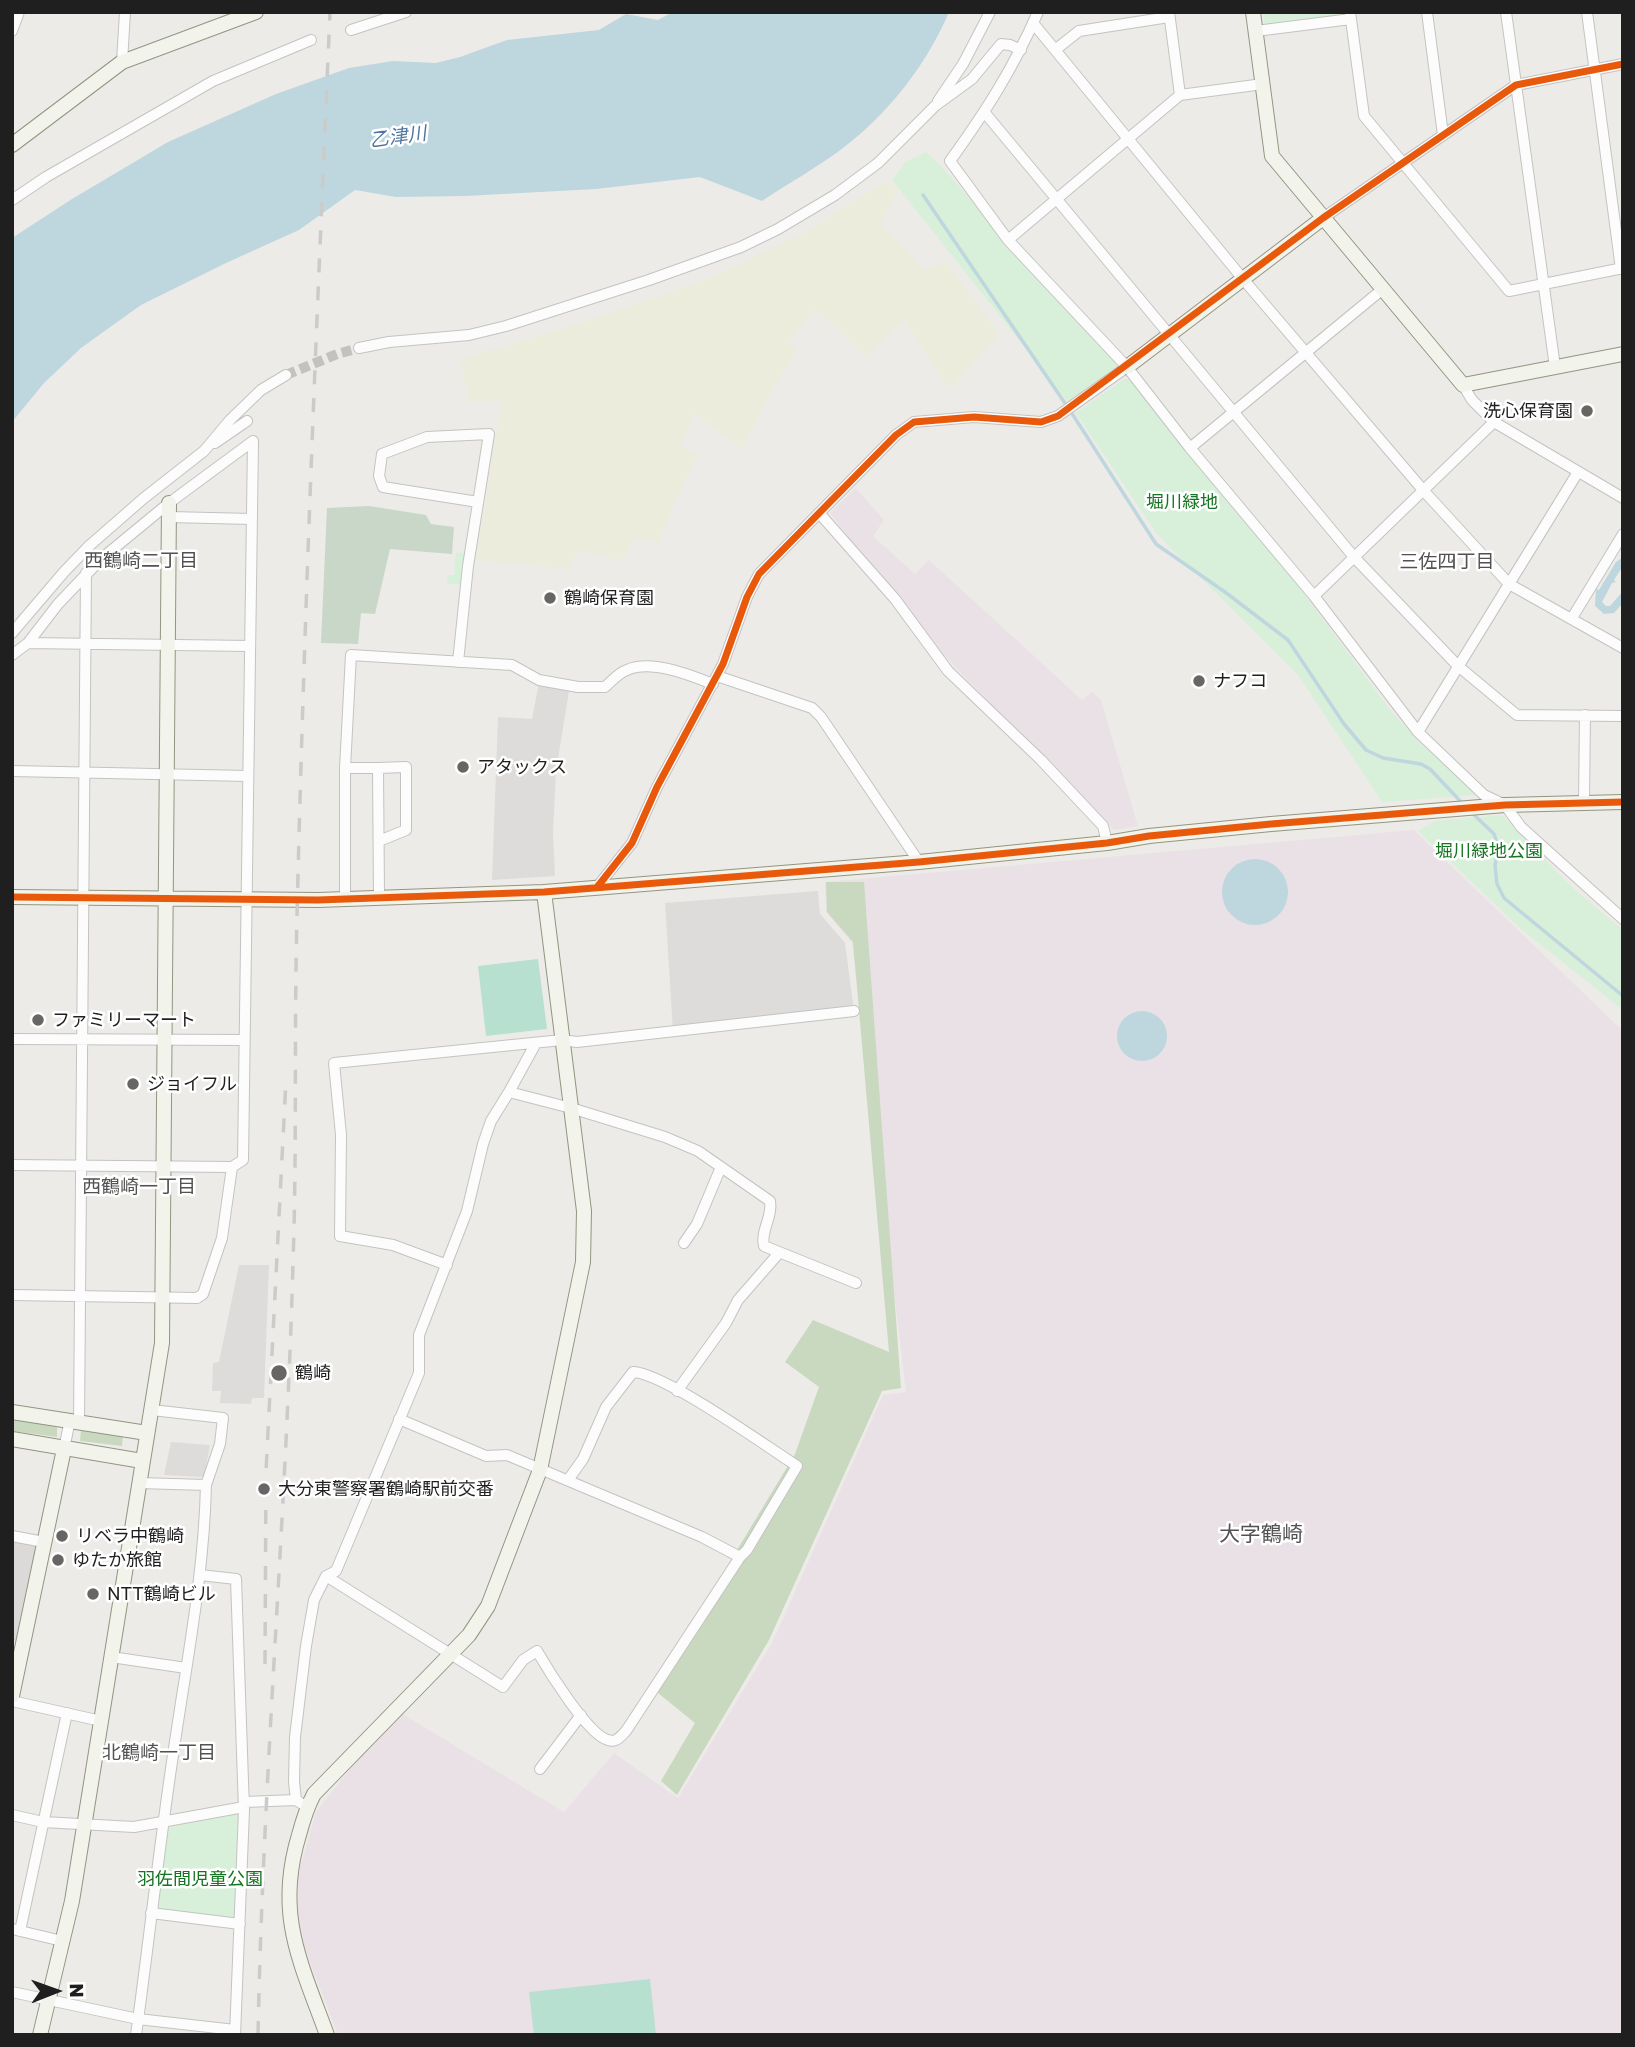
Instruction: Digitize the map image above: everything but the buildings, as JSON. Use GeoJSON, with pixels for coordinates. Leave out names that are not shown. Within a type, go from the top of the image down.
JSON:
{"type":"FeatureCollection","features":[{"type":"Feature","properties":{"kind":"street"},"geometry":{"type":"LineString","coordinates":[[12,31],[19,12]]}},
{"type":"Feature","properties":{"kind":"street"},"geometry":{"type":"LineString","coordinates":[[122,62],[125,12]]}},
{"type":"Feature","properties":{"kind":"street"},"geometry":{"type":"LineString","coordinates":[[12,145],[122,62],[256,12]]}},
{"type":"Feature","properties":{"kind":"street"},"geometry":{"type":"LineString","coordinates":[[351,30],[406,12]]}},
{"type":"Feature","properties":{"kind":"street"},"geometry":{"type":"LineString","coordinates":[[359,348],[389,342],[469,335],[506,326],[649,280],[741,247],[778,229],[835,195],[896,147],[935,106],[963,64],[990,12]]}},
{"type":"Feature","properties":{"kind":"street"},"geometry":{"type":"LineString","coordinates":[[1038,12],[1021,50],[985,113],[950,161],[1008,240],[1127,367],[1190,448],[1314,596],[1418,732],[1484,795],[1505,805],[1521,827],[1623,919]]}},
{"type":"Feature","properties":{"kind":"street"},"geometry":{"type":"LineString","coordinates":[[1253,12],[1272,156],[1463,384],[1472,400],[1494,422],[1623,498]]}},
{"type":"Feature","properties":{"kind":"street"},"geometry":{"type":"LineString","coordinates":[[1427,12],[1443,135]]}},
{"type":"Feature","properties":{"kind":"street"},"geometry":{"type":"LineString","coordinates":[[1506,12],[1555,367]]}},
{"type":"Feature","properties":{"kind":"street"},"geometry":{"type":"LineString","coordinates":[[1256,31],[1350,16],[1364,116],[1509,290],[1622,269],[1587,12]]}},
{"type":"Feature","properties":{"kind":"street"},"geometry":{"type":"LineString","coordinates":[[1055,50],[1079,31],[1169,15],[1180,95]]}},
{"type":"Feature","properties":{"kind":"street"},"geometry":{"type":"LineString","coordinates":[[1033,23],[1243,279],[1423,490],[1510,584],[1623,648]]}},
{"type":"Feature","properties":{"kind":"street"},"geometry":{"type":"LineString","coordinates":[[12,200],[46,177],[213,81],[311,40]]}},
{"type":"Feature","properties":{"kind":"street"},"geometry":{"type":"LineString","coordinates":[[935,106],[972,79],[1001,44],[1021,50]]}},
{"type":"Feature","properties":{"kind":"street"},"geometry":{"type":"LineString","coordinates":[[598,887],[632,842],[657,787],[723,664],[747,597],[759,575],[896,435],[914,422],[974,417],[1041,422],[1058,416],[1323,218],[1516,85],[1623,64]]}},
{"type":"Feature","properties":{"kind":"street"},"geometry":{"type":"LineString","coordinates":[[1008,240],[1180,95],[1263,84]]}},
{"type":"Feature","properties":{"kind":"street"},"geometry":{"type":"LineString","coordinates":[[985,113],[1354,557],[1458,666],[1517,715],[1623,716]]}},
{"type":"Feature","properties":{"kind":"street"},"geometry":{"type":"LineString","coordinates":[[1190,448],[1384,288]]}},
{"type":"Feature","properties":{"kind":"street"},"geometry":{"type":"LineString","coordinates":[[1463,384],[1623,354]]}},
{"type":"Feature","properties":{"kind":"street"},"geometry":{"type":"LineString","coordinates":[[204,451],[245,404],[261,390],[286,375]]}},
{"type":"Feature","properties":{"kind":"street"},"geometry":{"type":"LineString","coordinates":[[12,633],[89,546],[144,498],[247,421]]}},
{"type":"Feature","properties":{"kind":"street"},"geometry":{"type":"LineString","coordinates":[[1314,596],[1494,422]]}},
{"type":"Feature","properties":{"kind":"street"},"geometry":{"type":"LineString","coordinates":[[458,662],[468,566],[489,434],[427,437],[382,454],[379,476],[383,487],[478,502]]}},
{"type":"Feature","properties":{"kind":"street"},"geometry":{"type":"LineString","coordinates":[[12,655],[28,643],[86,573],[253,442],[243,1160],[232,1167],[12,1165]]}},
{"type":"Feature","properties":{"kind":"street"},"geometry":{"type":"LineString","coordinates":[[1418,732],[1578,472]]}},
{"type":"Feature","properties":{"kind":"street"},"geometry":{"type":"LineString","coordinates":[[169,510],[252,519]]}},
{"type":"Feature","properties":{"kind":"street"},"geometry":{"type":"LineString","coordinates":[[40,2035],[72,1901],[162,1343],[169,510]]}},
{"type":"Feature","properties":{"kind":"street"},"geometry":{"type":"LineString","coordinates":[[820,514],[895,599],[948,671],[1041,760],[1103,827],[1107,843]]}},
{"type":"Feature","properties":{"kind":"street"},"geometry":{"type":"LineString","coordinates":[[1572,618],[1623,534]]}},
{"type":"Feature","properties":{"kind":"street"},"geometry":{"type":"LineString","coordinates":[[12,1696],[64,1449],[75,1421],[80,1296],[86,573]]}},
{"type":"Feature","properties":{"kind":"street"},"geometry":{"type":"LineString","coordinates":[[28,643],[250,646]]}},
{"type":"Feature","properties":{"kind":"street"},"geometry":{"type":"LineString","coordinates":[[345,900],[345,768],[351,655],[512,664],[539,680],[578,687],[605,687],[629,668],[667,668],[812,708],[821,717],[919,862]]}},
{"type":"Feature","properties":{"kind":"street"},"geometry":{"type":"LineString","coordinates":[[1584,802],[1585,715]]}},
{"type":"Feature","properties":{"kind":"street"},"geometry":{"type":"LineString","coordinates":[[345,768],[406,767],[406,830],[379,841]]}},
{"type":"Feature","properties":{"kind":"street"},"geometry":{"type":"LineString","coordinates":[[378,768],[379,897]]}},
{"type":"Feature","properties":{"kind":"street"},"geometry":{"type":"LineString","coordinates":[[12,771],[248,776]]}},
{"type":"Feature","properties":{"kind":"street"},"geometry":{"type":"LineString","coordinates":[[12,897],[345,900],[544,892],[919,862],[1107,843],[1149,835],[1466,808],[1623,802]]}},
{"type":"Feature","properties":{"kind":"street"},"geometry":{"type":"LineString","coordinates":[[12,1815],[43,1822],[122,1828],[163,1824],[244,1805],[301,1803],[314,1794],[469,1635],[488,1606],[540,1470],[583,1262],[584,1211],[544,892]]}},
{"type":"Feature","properties":{"kind":"street"},"geometry":{"type":"LineString","coordinates":[[446,1265],[393,1245],[340,1236],[341,1135],[334,1063],[562,1040],[577,1042],[854,1011]]}},
{"type":"Feature","properties":{"kind":"street"},"geometry":{"type":"LineString","coordinates":[[12,1039],[244,1040]]}},
{"type":"Feature","properties":{"kind":"street"},"geometry":{"type":"LineString","coordinates":[[327,2035],[300,1960],[290,1917],[288,1894],[290,1864],[301,1803],[294,1783],[295,1737],[314,1600],[326,1576],[336,1572],[419,1373],[419,1335],[467,1211],[482,1144],[491,1121],[536,1043]]}},
{"type":"Feature","properties":{"kind":"street"},"geometry":{"type":"LineString","coordinates":[[509,1092],[665,1137],[698,1151],[769,1201],[772,1209],[762,1239],[764,1246],[856,1283]]}},
{"type":"Feature","properties":{"kind":"street"},"geometry":{"type":"LineString","coordinates":[[12,1295],[197,1298],[203,1294],[222,1238],[232,1167]]}},
{"type":"Feature","properties":{"kind":"street"},"geometry":{"type":"LineString","coordinates":[[684,1244],[697,1224],[721,1167]]}},
{"type":"Feature","properties":{"kind":"street"},"geometry":{"type":"LineString","coordinates":[[677,1391],[726,1323],[738,1300],[779,1253]]}},
{"type":"Feature","properties":{"kind":"street"},"geometry":{"type":"LineString","coordinates":[[326,1576],[503,1687],[523,1660],[537,1651],[581,1715],[602,1738],[617,1740],[747,1550],[797,1466],[677,1391],[642,1372],[633,1372],[606,1407],[583,1459],[568,1480]]}},
{"type":"Feature","properties":{"kind":"street"},"geometry":{"type":"LineString","coordinates":[[136,2035],[163,1824],[200,1575],[206,1485],[220,1444],[223,1418],[152,1410]]}},
{"type":"Feature","properties":{"kind":"street"},"geometry":{"type":"LineString","coordinates":[[12,1412],[147,1433]]}},
{"type":"Feature","properties":{"kind":"street"},"geometry":{"type":"LineString","coordinates":[[399,1419],[486,1456],[507,1455],[702,1537],[740,1557]]}},
{"type":"Feature","properties":{"kind":"street"},"geometry":{"type":"LineString","coordinates":[[12,1439],[142,1461]]}},
{"type":"Feature","properties":{"kind":"street"},"geometry":{"type":"LineString","coordinates":[[139,1483],[206,1485]]}},
{"type":"Feature","properties":{"kind":"street"},"geometry":{"type":"LineString","coordinates":[[12,1536],[44,1542]]}},
{"type":"Feature","properties":{"kind":"street"},"geometry":{"type":"LineString","coordinates":[[12,1992],[138,2019],[235,2032],[244,1805],[236,1579],[200,1575]]}},
{"type":"Feature","properties":{"kind":"street"},"geometry":{"type":"LineString","coordinates":[[111,1657],[186,1668]]}},
{"type":"Feature","properties":{"kind":"street"},"geometry":{"type":"LineString","coordinates":[[12,1701],[101,1721]]}},
{"type":"Feature","properties":{"kind":"street"},"geometry":{"type":"LineString","coordinates":[[62,1941],[16,1930],[67,1713]]}},
{"type":"Feature","properties":{"kind":"street"},"geometry":{"type":"LineString","coordinates":[[540,1769],[581,1715]]}},
{"type":"Feature","properties":{"kind":"street"},"geometry":{"type":"LineString","coordinates":[[152,1913],[240,1924]]}},
{"type":"Feature","properties":{"kind":"shaded area"},"geometry":{"type":"Polygon","coordinates":[[[856,488],[884,520],[873,536],[915,574],[929,560],[1082,700],[1092,692],[1101,700],[1138,826],[1114,830],[955,667],[892,596],[830,513],[856,488]]]}},
{"type":"Feature","properties":{"kind":"shaded area"},"geometry":{"type":"Polygon","coordinates":[[[539,683],[569,691],[556,771],[553,833],[555,876],[492,880],[498,717],[532,719],[539,683]]]}},
{"type":"Feature","properties":{"kind":"shaded area"},"geometry":{"type":"Polygon","coordinates":[[[1414,830],[1623,1031],[1623,2035],[338,2035],[300,1930],[298,1876],[316,1812],[396,1710],[564,1812],[614,1753],[678,1798],[772,1643],[883,1395],[906,1392],[852,943],[826,912],[825,882],[1414,830]]]}},
{"type":"Feature","properties":{"kind":"shaded area"},"geometry":{"type":"Polygon","coordinates":[[[818,891],[820,914],[845,943],[854,1011],[673,1031],[665,903],[818,891]]]}},
{"type":"Feature","properties":{"kind":"shaded area"},"geometry":{"type":"Polygon","coordinates":[[[239,1265],[269,1265],[264,1398],[252,1398],[251,1404],[220,1403],[221,1391],[212,1391],[213,1363],[219,1362],[239,1265]]]}},
{"type":"Feature","properties":{"kind":"shaded area"},"geometry":{"type":"Polygon","coordinates":[[[171,1442],[210,1445],[204,1477],[164,1475],[171,1442]]]}},
{"type":"Feature","properties":{"kind":"shaded area"},"geometry":{"type":"Polygon","coordinates":[[[12,1540],[35,1545],[37,1550],[18,1641],[12,1640],[12,1540]]]}},
{"type":"Feature","properties":{"kind":"green space"},"geometry":{"type":"Polygon","coordinates":[[[1263,12],[1344,12],[1345,13],[1265,27],[1263,12]]]}},
{"type":"Feature","properties":{"kind":"green space"},"geometry":{"type":"Polygon","coordinates":[[[926,152],[1119,366],[1068,402],[892,180],[905,162],[926,152]]]}},
{"type":"Feature","properties":{"kind":"green space"},"geometry":{"type":"Polygon","coordinates":[[[884,182],[899,189],[881,223],[925,270],[946,261],[1000,335],[949,389],[904,320],[866,356],[815,309],[789,342],[797,350],[774,387],[742,449],[694,413],[681,445],[697,456],[659,543],[635,538],[622,560],[577,551],[568,569],[476,560],[501,402],[469,401],[460,360],[587,321],[710,278],[805,232],[884,182]]]}},
{"type":"Feature","properties":{"kind":"green space","name":"堀川緑地"},"geometry":{"type":"Polygon","coordinates":[[[1124,379],[1129,379],[1283,565],[1391,711],[1419,742],[1477,795],[1382,802],[1298,675],[1156,533],[1076,413],[1124,379]]]}},
{"type":"Feature","properties":{"kind":"green space"},"geometry":{"type":"Polygon","coordinates":[[[369,506],[426,515],[431,524],[454,527],[452,554],[390,549],[375,614],[361,613],[358,644],[321,643],[327,508],[369,506]]]}},
{"type":"Feature","properties":{"kind":"green space"},"geometry":{"type":"Polygon","coordinates":[[[456,552],[465,553],[462,585],[447,584],[448,575],[454,575],[456,552]]]}},
{"type":"Feature","properties":{"kind":"green space","name":"堀川緑地公園"},"geometry":{"type":"Polygon","coordinates":[[[1502,815],[1573,888],[1623,930],[1623,1010],[1522,930],[1418,831],[1435,821],[1502,815]]]}},
{"type":"Feature","properties":{"kind":"green space"},"geometry":{"type":"Polygon","coordinates":[[[826,882],[864,882],[901,1388],[882,1391],[769,1640],[677,1795],[661,1781],[695,1723],[653,1689],[795,1454],[819,1387],[785,1362],[813,1320],[889,1352],[853,942],[827,912],[826,882]]]}},
{"type":"Feature","properties":{"kind":"green space"},"geometry":{"type":"Polygon","coordinates":[[[538,959],[547,1029],[486,1036],[478,966],[538,959]]]}},
{"type":"Feature","properties":{"kind":"green space"},"geometry":{"type":"Polygon","coordinates":[[[12,1419],[57,1425],[57,1437],[12,1431],[12,1419]]]}},
{"type":"Feature","properties":{"kind":"green space"},"geometry":{"type":"Polygon","coordinates":[[[81,1429],[123,1436],[122,1446],[80,1441],[81,1429]]]}},
{"type":"Feature","properties":{"kind":"green space","name":"羽佐間児童公園"},"geometry":{"type":"Polygon","coordinates":[[[237,1814],[240,1816],[237,1918],[232,1922],[161,1912],[158,1908],[168,1829],[171,1826],[237,1814]]]}},
{"type":"Feature","properties":{"kind":"green space"},"geometry":{"type":"Polygon","coordinates":[[[650,1979],[656,2035],[534,2035],[529,1992],[650,1979]]]}},
{"type":"Feature","properties":{"kind":"water","name":"乙津川"},"geometry":{"type":"Polygon","coordinates":[[[673,12],[949,12],[918,69],[876,119],[833,155],[762,201],[700,177],[596,189],[465,196],[396,197],[355,190],[299,230],[141,305],[81,348],[44,383],[12,422],[12,238],[72,199],[168,142],[276,94],[349,68],[393,61],[436,63],[507,40],[599,30],[626,14],[658,20],[673,12]]]}},
{"type":"Feature","properties":{"kind":"water"},"geometry":{"type":"Polygon","coordinates":[[[1623,557],[1623,566],[1614,580],[1616,582],[1612,583],[1602,602],[1610,606],[1623,591],[1623,603],[1614,613],[1604,614],[1595,606],[1596,589],[1599,590],[1616,562],[1623,557]]]}},
{"type":"Feature","properties":{"kind":"water"},"geometry":{"type":"Polygon","coordinates":[[[1255,859],[1268,862],[1278,869],[1285,879],[1288,892],[1285,905],[1278,915],[1268,922],[1255,925],[1242,922],[1232,915],[1225,905],[1222,892],[1225,879],[1232,869],[1242,862],[1255,859]]]}},
{"type":"Feature","properties":{"kind":"water"},"geometry":{"type":"Polygon","coordinates":[[[1142,1011],[1160,1018],[1167,1036],[1160,1054],[1142,1061],[1124,1054],[1117,1036],[1124,1018],[1142,1011]]]}},
{"type":"Feature","properties":{"kind":"waterway"},"geometry":{"type":"LineString","coordinates":[[923,195],[1073,415],[1156,544],[1288,640],[1344,724],[1366,750],[1383,758],[1421,764],[1430,769],[1463,804]]}},
{"type":"Feature","properties":{"kind":"waterway"},"geometry":{"type":"LineString","coordinates":[[1471,812],[1494,834],[1498,846],[1495,866],[1497,884],[1504,898],[1623,996]]}},
{"type":"Feature","properties":{"kind":"tunnel"},"geometry":{"type":"LineString","coordinates":[[286,375],[359,348]]}},
{"type":"Feature","properties":{"kind":"railway"},"geometry":{"type":"LineString","coordinates":[[258,2035],[265,1842],[290,1359],[300,804],[330,12]]}},
{"type":"Feature","properties":{"kind":"railway"},"geometry":{"type":"LineString","coordinates":[[265,1664],[266,1471],[286,1080]]}},
{"type":"Feature","properties":{"kind":"cycle path"},"geometry":{"type":"LineString","coordinates":[[598,886],[632,843],[657,787],[723,664],[747,597],[759,574],[896,435],[914,422],[974,417],[1041,422],[1058,416],[1323,218],[1516,85],[1623,64]]}},
{"type":"Feature","properties":{"kind":"cycle path"},"geometry":{"type":"LineString","coordinates":[[12,897],[318,900],[544,892],[919,862],[1271,824],[1505,805],[1623,802]]}},
{"type":"Feature","properties":{"kind":"place","name":"洗心保育園"},"geometry":{"type":"Point","coordinates":[1587,411]}},
{"type":"Feature","properties":{"kind":"place","name":"鶴崎保育園"},"geometry":{"type":"Point","coordinates":[550,598]}},
{"type":"Feature","properties":{"kind":"place","name":"ナフコ"},"geometry":{"type":"Point","coordinates":[1199,681]}},
{"type":"Feature","properties":{"kind":"place","name":"アタックス"},"geometry":{"type":"Point","coordinates":[463,767]}},
{"type":"Feature","properties":{"kind":"place","name":"ファミリーマート"},"geometry":{"type":"Point","coordinates":[38,1020]}},
{"type":"Feature","properties":{"kind":"place","name":"ジョイフル"},"geometry":{"type":"Point","coordinates":[133,1084]}},
{"type":"Feature","properties":{"kind":"place","name":"鶴崎"},"geometry":{"type":"Point","coordinates":[279,1373]}},
{"type":"Feature","properties":{"kind":"place","name":"大分東警察署鶴崎駅前交番"},"geometry":{"type":"Point","coordinates":[264,1489]}},
{"type":"Feature","properties":{"kind":"place","name":"リベラ中鶴崎"},"geometry":{"type":"Point","coordinates":[62,1536]}},
{"type":"Feature","properties":{"kind":"place","name":"ゆたか旅館"},"geometry":{"type":"Point","coordinates":[58,1560]}},
{"type":"Feature","properties":{"kind":"place","name":"NTT鶴崎ビル"},"geometry":{"type":"Point","coordinates":[93,1594]}},
{"type":"Feature","properties":{"kind":"district","name":"西鶴崎二丁目"},"geometry":{"type":"Point","coordinates":[141,561]}},
{"type":"Feature","properties":{"kind":"district","name":"三佐四丁目"},"geometry":{"type":"Point","coordinates":[1447,562]}},
{"type":"Feature","properties":{"kind":"district","name":"西鶴崎一丁目"},"geometry":{"type":"Point","coordinates":[139,1187]}},
{"type":"Feature","properties":{"kind":"district","name":"大字鶴崎"},"geometry":{"type":"Point","coordinates":[1261,1534]}},
{"type":"Feature","properties":{"kind":"district","name":"北鶴崎一丁目"},"geometry":{"type":"Point","coordinates":[159,1753]}}]}
